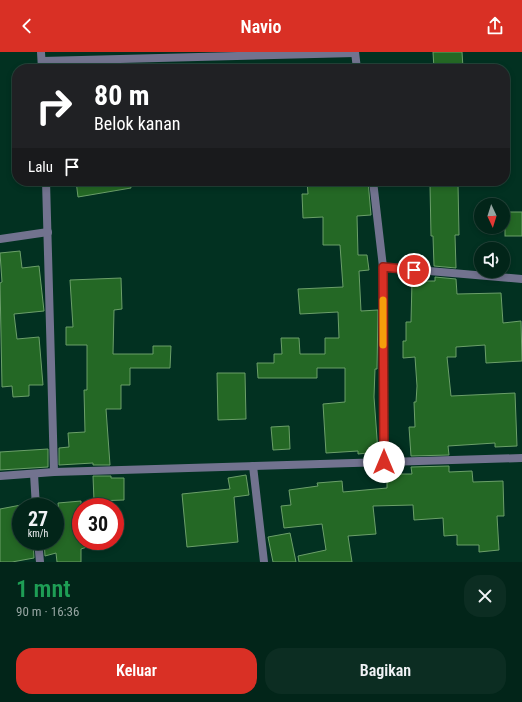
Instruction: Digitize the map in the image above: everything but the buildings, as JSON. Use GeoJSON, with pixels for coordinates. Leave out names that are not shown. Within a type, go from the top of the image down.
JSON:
{"type":"FeatureCollection","features":[{"type":"Feature","properties":{"kind":"street"},"geometry":{"type":"LineString","coordinates":[[41,52],[42,64]]}},
{"type":"Feature","properties":{"kind":"street"},"geometry":{"type":"LineString","coordinates":[[68,64],[355,53],[357,64]]}},
{"type":"Feature","properties":{"kind":"street"},"geometry":{"type":"LineString","coordinates":[[46,186],[54,472]]}},
{"type":"Feature","properties":{"kind":"street"},"geometry":{"type":"LineString","coordinates":[[375,186],[383,267],[384,462]]}},
{"type":"Feature","properties":{"kind":"street"},"geometry":{"type":"LineString","coordinates":[[0,239],[48,232]]}},
{"type":"Feature","properties":{"kind":"street"},"geometry":{"type":"LineString","coordinates":[[383,267],[522,279]]}},
{"type":"Feature","properties":{"kind":"street"},"geometry":{"type":"LineString","coordinates":[[0,476],[54,472],[522,458]]}},
{"type":"Feature","properties":{"kind":"street"},"geometry":{"type":"LineString","coordinates":[[253,466],[264,562]]}},
{"type":"Feature","properties":{"kind":"street"},"geometry":{"type":"LineString","coordinates":[[34,474],[35,498]]}},
{"type":"Feature","properties":{"kind":"street"},"geometry":{"type":"LineString","coordinates":[[39,550],[40,562]]}},
{"type":"Feature","properties":{"kind":"slow traffic"},"geometry":{"type":"LineString","coordinates":[[383,300],[383,345]]}},
{"type":"Feature","properties":{"kind":"route"},"geometry":{"type":"LineString","coordinates":[[384,462],[383,267],[414,270]]}}]}
